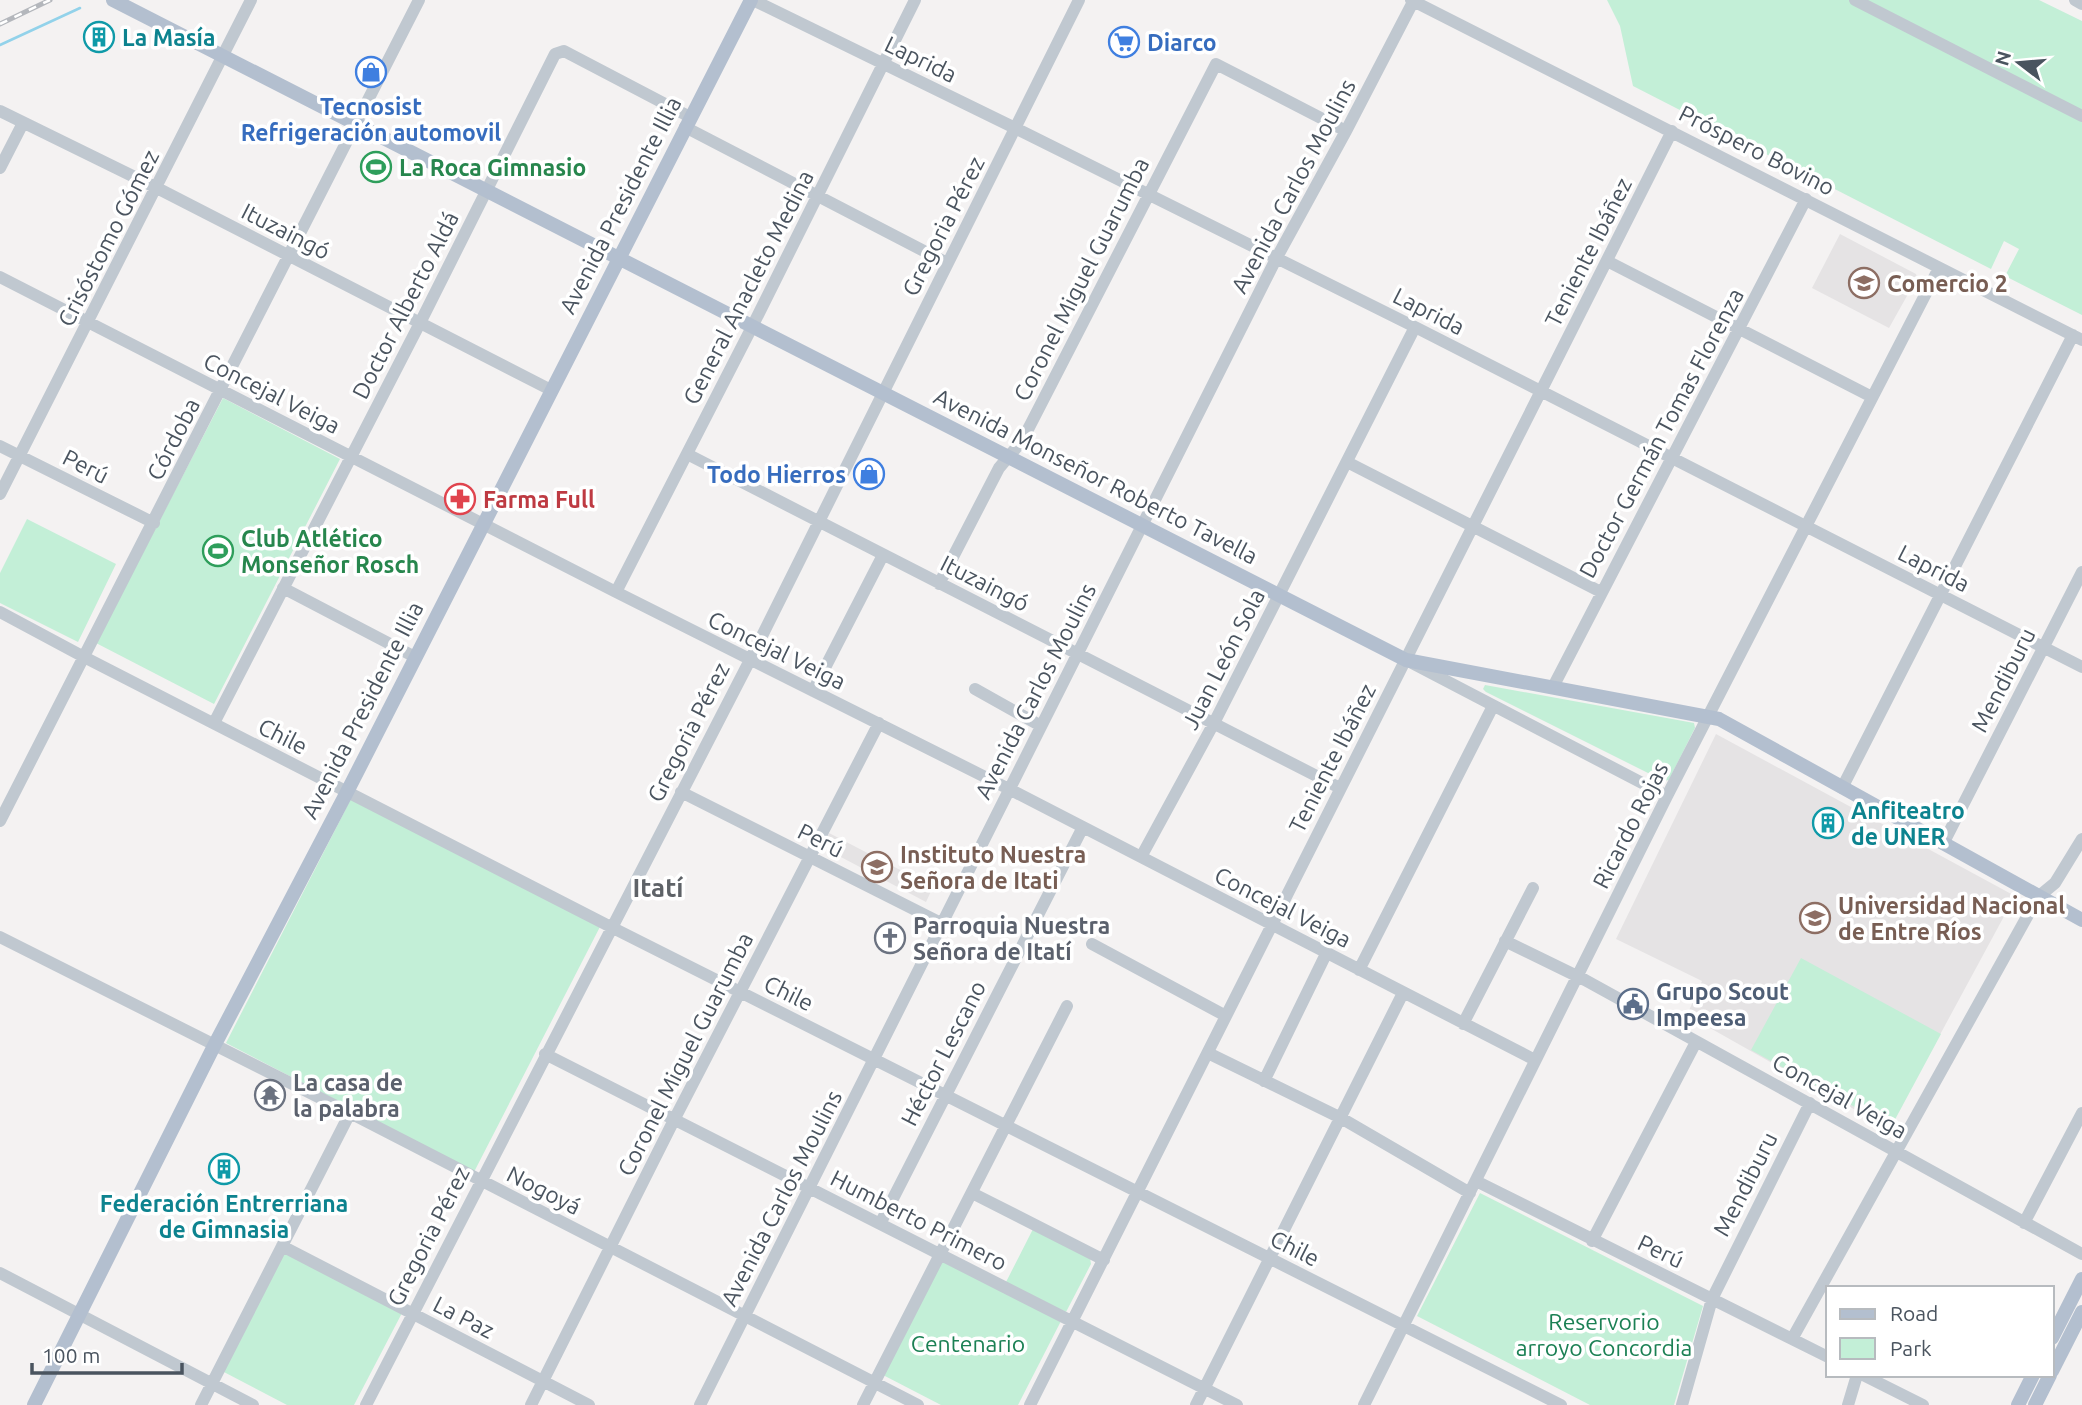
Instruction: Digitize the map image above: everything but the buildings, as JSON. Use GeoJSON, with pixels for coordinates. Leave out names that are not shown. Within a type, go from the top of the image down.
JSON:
{"type":"FeatureCollection","features":[{"type":"Feature","properties":{"kind":"main road","name":"Avenida Monseñor Roberto Tavella"},"geometry":{"type":"LineString","coordinates":[[113,0],[1406,660],[1708,716],[1737,727],[2082,920]]}},
{"type":"Feature","properties":{"kind":"main road","name":"Avenida Presidente Illia"},"geometry":{"type":"LineString","coordinates":[[34,1405],[214,1046],[752,0]]}},
{"type":"Feature","properties":{"kind":"main road"},"geometry":{"type":"LineString","coordinates":[[2054,1334],[2082,1279]]}},
{"type":"Feature","properties":{"kind":"main road"},"geometry":{"type":"LineString","coordinates":[[2054,1367],[2082,1312]]}},
{"type":"Feature","properties":{"kind":"main road"},"geometry":{"type":"LineString","coordinates":[[2018,1405],[2032,1377]]}},
{"type":"Feature","properties":{"kind":"main road"},"geometry":{"type":"LineString","coordinates":[[2035,1405],[2049,1377]]}},
{"type":"Feature","properties":{"kind":"street","name":"Crisóstomo Gómez"},"geometry":{"type":"LineString","coordinates":[[0,494],[251,0]]}},
{"type":"Feature","properties":{"kind":"street","name":"Córdoba"},"geometry":{"type":"LineString","coordinates":[[0,821],[419,0]]}},
{"type":"Feature","properties":{"kind":"street","name":"Laprida"},"geometry":{"type":"LineString","coordinates":[[752,0],[1415,327],[2082,667]]}},
{"type":"Feature","properties":{"kind":"street","name":"General Anacleto Medina"},"geometry":{"type":"LineString","coordinates":[[616,592],[915,0]]}},
{"type":"Feature","properties":{"kind":"street","name":"Gregoria Pérez"},"geometry":{"type":"LineString","coordinates":[[366,1405],[750,660],[1079,0]]}},
{"type":"Feature","properties":{"kind":"street","name":"Avenida Carlos Moulins"},"geometry":{"type":"LineString","coordinates":[[700,1405],[1276,259],[1413,0]]}},
{"type":"Feature","properties":{"kind":"street","name":"Próspero Bovino"},"geometry":{"type":"LineString","coordinates":[[1413,0],[2077,338]]}},
{"type":"Feature","properties":{"kind":"street"},"geometry":{"type":"LineString","coordinates":[[1855,0],[2082,116]]}},
{"type":"Feature","properties":{"kind":"street"},"geometry":{"type":"LineString","coordinates":[[2076,0],[2082,4]]}},
{"type":"Feature","properties":{"kind":"street","name":"Doctor Alberto Aldá"},"geometry":{"type":"LineString","coordinates":[[214,723],[555,54],[564,51],[687,122]]}},
{"type":"Feature","properties":{"kind":"street","name":"Coronel Miguel Guarumba"},"geometry":{"type":"LineString","coordinates":[[939,584],[999,468],[1023,440],[1216,64],[1346,131]]}},
{"type":"Feature","properties":{"kind":"street","name":"Ituzaingó"},"geometry":{"type":"LineString","coordinates":[[0,111],[157,188],[551,390]]}},
{"type":"Feature","properties":{"kind":"street"},"geometry":{"type":"LineString","coordinates":[[687,122],[817,197],[947,263]]}},
{"type":"Feature","properties":{"kind":"street"},"geometry":{"type":"LineString","coordinates":[[0,168],[23,123]]}},
{"type":"Feature","properties":{"kind":"street","name":"Teniente Ibáñez"},"geometry":{"type":"LineString","coordinates":[[1030,1405],[1672,131]]}},
{"type":"Feature","properties":{"kind":"street","name":"Doctor Germán Tomas Florenza"},"geometry":{"type":"LineString","coordinates":[[1553,687],[1806,199]]}},
{"type":"Feature","properties":{"kind":"street"},"geometry":{"type":"LineString","coordinates":[[1607,261],[1872,397]]}},
{"type":"Feature","properties":{"kind":"street","name":"Ricardo Rojas"},"geometry":{"type":"LineString","coordinates":[[1364,1405],[1708,716],[1939,268]]}},
{"type":"Feature","properties":{"kind":"street","name":"Concejal Veiga"},"geometry":{"type":"LineString","coordinates":[[0,277],[750,660],[1010,789],[1535,1060]]}},
{"type":"Feature","properties":{"kind":"street","name":"Juan León Sola"},"geometry":{"type":"LineString","coordinates":[[1141,857],[1214,723],[1415,327]]}},
{"type":"Feature","properties":{"kind":"street"},"geometry":{"type":"LineString","coordinates":[[1842,788],[1940,595],[2077,338]]}},
{"type":"Feature","properties":{"kind":"street","name":"Perú"},"geometry":{"type":"LineString","coordinates":[[0,446],[154,523]]}},
{"type":"Feature","properties":{"kind":"street","name":"Ituzaingó"},"geometry":{"type":"LineString","coordinates":[[687,454],[1340,788]]}},
{"type":"Feature","properties":{"kind":"street"},"geometry":{"type":"LineString","coordinates":[[1347,462],[1601,592]]}},
{"type":"Feature","properties":{"kind":"street"},"geometry":{"type":"LineString","coordinates":[[813,691],[883,555]]}},
{"type":"Feature","properties":{"kind":"street","name":"Mendiburu"},"geometry":{"type":"LineString","coordinates":[[1943,844],[2082,572]]}},
{"type":"Feature","properties":{"kind":"street"},"geometry":{"type":"LineString","coordinates":[[283,589],[415,657]]}},
{"type":"Feature","properties":{"kind":"street","name":"Chile"},"geometry":{"type":"LineString","coordinates":[[0,612],[611,927],[1561,1405]]}},
{"type":"Feature","properties":{"kind":"street"},"geometry":{"type":"LineString","coordinates":[[1406,660],[1668,796]]}},
{"type":"Feature","properties":{"kind":"street"},"geometry":{"type":"LineString","coordinates":[[975,689],[1041,726]]}},
{"type":"Feature","properties":{"kind":"street"},"geometry":{"type":"LineString","coordinates":[[1359,970],[1493,706]]}},
{"type":"Feature","properties":{"kind":"street","name":"Coronel Miguel Guarumba"},"geometry":{"type":"LineString","coordinates":[[531,1405],[674,1120],[879,723]]}},
{"type":"Feature","properties":{"kind":"street","name":"Perú"},"geometry":{"type":"LineString","coordinates":[[681,792],[943,924]]}},
{"type":"Feature","properties":{"kind":"street","name":"Héctor Lescano"},"geometry":{"type":"LineString","coordinates":[[880,1224],[1083,827]]}},
{"type":"Feature","properties":{"kind":"street"},"geometry":{"type":"LineString","coordinates":[[1792,1339],[2038,897],[2055,883],[2082,839]]}},
{"type":"Feature","properties":{"kind":"street"},"geometry":{"type":"LineString","coordinates":[[1464,1024],[1533,888]]}},
{"type":"Feature","properties":{"kind":"street","name":"Nogoyá"},"geometry":{"type":"LineString","coordinates":[[0,937],[918,1405]]}},
{"type":"Feature","properties":{"kind":"street","name":"Concejal Veiga"},"geometry":{"type":"LineString","coordinates":[[1505,941],[1577,976],[2082,1254]]}},
{"type":"Feature","properties":{"kind":"street"},"geometry":{"type":"LineString","coordinates":[[1092,944],[1226,1016]]}},
{"type":"Feature","properties":{"kind":"street"},"geometry":{"type":"LineString","coordinates":[[1264,1081],[1326,954]]}},
{"type":"Feature","properties":{"kind":"street"},"geometry":{"type":"LineString","coordinates":[[1196,1405],[1403,993]]}},
{"type":"Feature","properties":{"kind":"street"},"geometry":{"type":"LineString","coordinates":[[863,1405],[1068,1006]]}},
{"type":"Feature","properties":{"kind":"street"},"geometry":{"type":"LineString","coordinates":[[1592,1241],[1696,1042]]}},
{"type":"Feature","properties":{"kind":"street"},"geometry":{"type":"LineString","coordinates":[[1208,1053],[1341,1118],[1470,1193]]}},
{"type":"Feature","properties":{"kind":"street","name":"Humberto Primero"},"geometry":{"type":"LineString","coordinates":[[545,1054],[1237,1405]]}},
{"type":"Feature","properties":{"kind":"street","name":"Mendiburu"},"geometry":{"type":"LineString","coordinates":[[1682,1405],[1712,1298],[1810,1103]]}},
{"type":"Feature","properties":{"kind":"street"},"geometry":{"type":"LineString","coordinates":[[2024,1223],[2082,1113]]}},
{"type":"Feature","properties":{"kind":"street"},"geometry":{"type":"LineString","coordinates":[[201,1405],[350,1114]]}},
{"type":"Feature","properties":{"kind":"street","name":"Perú"},"geometry":{"type":"LineString","coordinates":[[1476,1181],[1826,1356]]}},
{"type":"Feature","properties":{"kind":"street"},"geometry":{"type":"LineString","coordinates":[[972,1193],[1104,1260]]}},
{"type":"Feature","properties":{"kind":"street","name":"La Paz"},"geometry":{"type":"LineString","coordinates":[[282,1246],[589,1405]]}},
{"type":"Feature","properties":{"kind":"street"},"geometry":{"type":"LineString","coordinates":[[0,1273],[253,1405]]}},
{"type":"Feature","properties":{"kind":"street"},"geometry":{"type":"LineString","coordinates":[[1848,1405],[1856,1377]]}},
{"type":"Feature","properties":{"kind":"street"},"geometry":{"type":"LineString","coordinates":[[1867,1377],[1923,1405]]}},
{"type":"Feature","properties":{"kind":"street"},"geometry":{"type":"LineString","coordinates":[[1528,1405],[1534,1392]]}},
{"type":"Feature","properties":{"kind":"shaded area","name":"Comercio 2"},"geometry":{"type":"Polygon","coordinates":[[[1840,234],[1916,274],[1917,278],[1889,328],[1812,288],[1840,234]]]}},
{"type":"Feature","properties":{"kind":"shaded area","name":"Universidad Nacional de Entre Ríos"},"geometry":{"type":"Polygon","coordinates":[[[1716,734],[2015,896],[1889,1129],[1687,1015],[1702,981],[1616,939],[1716,734]]]}},
{"type":"Feature","properties":{"kind":"shaded area","name":"Instituto Nuestra Señora de Itati"},"geometry":{"type":"Polygon","coordinates":[[[829,833],[933,887],[926,902],[822,847],[829,833]]]}},
{"type":"Feature","properties":{"kind":"green space"},"geometry":{"type":"Polygon","coordinates":[[[1607,0],[2039,0],[2082,21],[2082,315],[2005,276],[2019,249],[2004,241],[1991,269],[1633,86],[1620,26],[1607,0]]]}},
{"type":"Feature","properties":{"kind":"green space","name":"Club Atlético Monseñor Rosch"},"geometry":{"type":"Polygon","coordinates":[[[223,398],[340,459],[214,704],[96,643],[223,398]]]}},
{"type":"Feature","properties":{"kind":"green space"},"geometry":{"type":"Polygon","coordinates":[[[27,519],[116,564],[78,642],[0,603],[0,573],[27,519]]]}},
{"type":"Feature","properties":{"kind":"green space"},"geometry":{"type":"Polygon","coordinates":[[[1485,685],[1694,723],[1695,728],[1669,780],[1664,781],[1486,692],[1483,689],[1485,685]]]}},
{"type":"Feature","properties":{"kind":"green space"},"geometry":{"type":"Polygon","coordinates":[[[354,793],[603,921],[474,1172],[226,1043],[354,793]]]}},
{"type":"Feature","properties":{"kind":"green space"},"geometry":{"type":"Polygon","coordinates":[[[1801,958],[1941,1034],[1891,1127],[1751,1050],[1801,958]]]}},
{"type":"Feature","properties":{"kind":"green space","name":"Reservorio arroyo Concordia"},"geometry":{"type":"Polygon","coordinates":[[[1480,1193],[1703,1306],[1674,1405],[1590,1405],[1417,1316],[1480,1193]]]}},
{"type":"Feature","properties":{"kind":"green space","name":"Centenario"},"geometry":{"type":"Polygon","coordinates":[[[1033,1229],[1090,1258],[1091,1264],[1066,1312],[1005,1284],[1033,1229]]]}},
{"type":"Feature","properties":{"kind":"green space"},"geometry":{"type":"Polygon","coordinates":[[[285,1251],[402,1313],[354,1405],[287,1405],[222,1371],[285,1251]]]}},
{"type":"Feature","properties":{"kind":"green space","name":"Centenario"},"geometry":{"type":"Polygon","coordinates":[[[941,1260],[1061,1321],[1018,1405],[941,1405],[883,1375],[941,1260]]]}},
{"type":"Feature","properties":{"kind":"waterway"},"geometry":{"type":"LineString","coordinates":[[0,45],[80,8]]}},
{"type":"Feature","properties":{"kind":"railway"},"geometry":{"type":"LineString","coordinates":[[0,24],[50,0]]}},
{"type":"Feature","properties":{"kind":"place","name":"La Masía"},"geometry":{"type":"Point","coordinates":[99,37]}},
{"type":"Feature","properties":{"kind":"place","name":"Diarco"},"geometry":{"type":"Point","coordinates":[1124,42]}},
{"type":"Feature","properties":{"kind":"place","name":"Tecnosist Refrigeración automovil"},"geometry":{"type":"Point","coordinates":[371,72]}},
{"type":"Feature","properties":{"kind":"place","name":"La Roca Gimnasio"},"geometry":{"type":"Point","coordinates":[376,167]}},
{"type":"Feature","properties":{"kind":"place","name":"Comercio 2"},"geometry":{"type":"Point","coordinates":[1864,283]}},
{"type":"Feature","properties":{"kind":"place","name":"Todo Hierros"},"geometry":{"type":"Point","coordinates":[869,474]}},
{"type":"Feature","properties":{"kind":"place","name":"Farma Full"},"geometry":{"type":"Point","coordinates":[460,499]}},
{"type":"Feature","properties":{"kind":"place","name":"Club Atlético Monseñor Rosch"},"geometry":{"type":"Point","coordinates":[218,551]}},
{"type":"Feature","properties":{"kind":"place","name":"Anfiteatro de UNER"},"geometry":{"type":"Point","coordinates":[1828,823]}},
{"type":"Feature","properties":{"kind":"place","name":"Instituto Nuestra Señora de Itati"},"geometry":{"type":"Point","coordinates":[877,867]}},
{"type":"Feature","properties":{"kind":"place","name":"Universidad Nacional de Entre Ríos"},"geometry":{"type":"Point","coordinates":[1815,918]}},
{"type":"Feature","properties":{"kind":"place","name":"Parroquia Nuestra Señora de Itatí"},"geometry":{"type":"Point","coordinates":[890,938]}},
{"type":"Feature","properties":{"kind":"place","name":"Grupo Scout Impeesa"},"geometry":{"type":"Point","coordinates":[1633,1004]}},
{"type":"Feature","properties":{"kind":"place","name":"La casa de la palabra"},"geometry":{"type":"Point","coordinates":[270,1095]}},
{"type":"Feature","properties":{"kind":"place","name":"Federación Entrerriana de Gimnasia"},"geometry":{"type":"Point","coordinates":[224,1169]}},
{"type":"Feature","properties":{"kind":"district","name":"Itatí"},"geometry":{"type":"Point","coordinates":[658,887]}}]}
